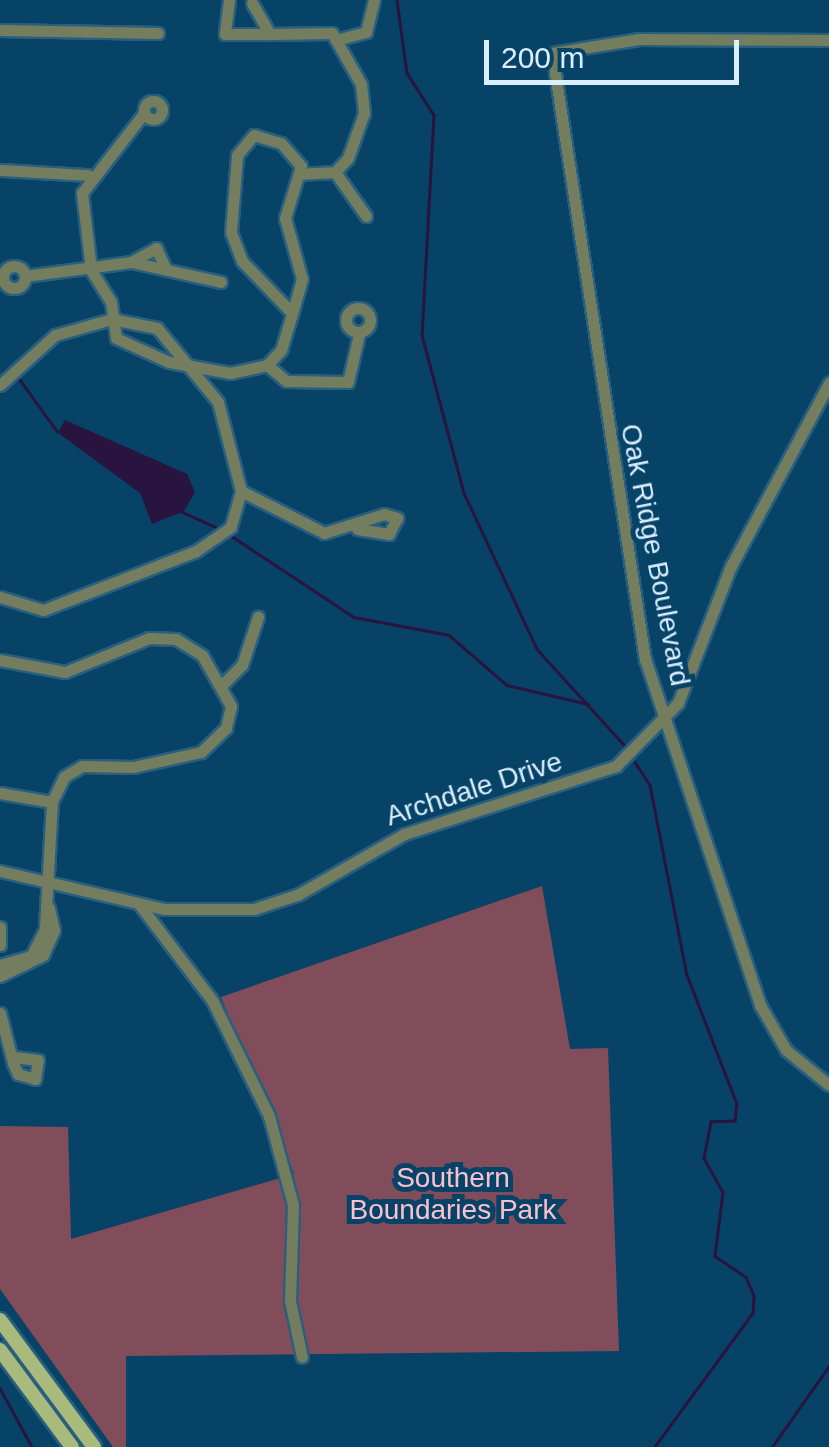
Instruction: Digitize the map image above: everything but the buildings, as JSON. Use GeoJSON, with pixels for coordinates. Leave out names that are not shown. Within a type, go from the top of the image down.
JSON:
{"type":"FeatureCollection","features":[{"type":"Feature","properties":{"kind":"main road"},"geometry":{"type":"LineString","coordinates":[[0,1320],[94,1447]]}},
{"type":"Feature","properties":{"kind":"main road"},"geometry":{"type":"LineString","coordinates":[[0,1350],[72,1447]]}},
{"type":"Feature","properties":{"kind":"street"},"geometry":{"type":"LineString","coordinates":[[229,0],[225,34],[326,31],[336,40],[364,102],[353,150],[334,172],[302,174]]}},
{"type":"Feature","properties":{"kind":"street"},"geometry":{"type":"LineString","coordinates":[[336,40],[366,32],[374,0]]}},
{"type":"Feature","properties":{"kind":"street"},"geometry":{"type":"LineString","coordinates":[[251,1],[270,34]]}},
{"type":"Feature","properties":{"kind":"street"},"geometry":{"type":"LineString","coordinates":[[0,30],[158,33]]}},
{"type":"Feature","properties":{"kind":"street","name":"Oak Ridge Boulevard"},"geometry":{"type":"LineString","coordinates":[[829,40],[639,38],[552,53],[630,590],[665,723],[766,1018],[786,1050],[829,1086]]}},
{"type":"Feature","properties":{"kind":"street"},"geometry":{"type":"LineString","coordinates":[[144,113],[88,175],[81,210],[92,270],[124,344],[194,367],[267,365],[286,381],[348,382],[359,334]]}},
{"type":"Feature","properties":{"kind":"street"},"geometry":{"type":"LineString","coordinates":[[267,365],[288,339],[302,279],[285,218],[302,174],[291,151],[268,136],[248,136],[238,148],[234,240],[292,313]]}},
{"type":"Feature","properties":{"kind":"street"},"geometry":{"type":"LineString","coordinates":[[0,170],[88,175]]}},
{"type":"Feature","properties":{"kind":"street"},"geometry":{"type":"LineString","coordinates":[[334,172],[366,216]]}},
{"type":"Feature","properties":{"kind":"street"},"geometry":{"type":"LineString","coordinates":[[24,276],[132,262],[156,248],[166,269],[220,282]]}},
{"type":"Feature","properties":{"kind":"street"},"geometry":{"type":"LineString","coordinates":[[0,385],[44,340],[112,319],[157,328],[194,367],[227,423],[240,491],[230,527],[196,550],[43,610],[0,597]]}},
{"type":"Feature","properties":{"kind":"street"},"geometry":{"type":"LineString","coordinates":[[665,723],[731,566],[829,383]]}},
{"type":"Feature","properties":{"kind":"street"},"geometry":{"type":"LineString","coordinates":[[240,491],[316,531],[358,529]]}},
{"type":"Feature","properties":{"kind":"street"},"geometry":{"type":"LineString","coordinates":[[222,685],[238,671],[258,617]]}},
{"type":"Feature","properties":{"kind":"street"},"geometry":{"type":"LineString","coordinates":[[0,660],[66,672],[168,637],[196,650],[222,685],[229,721],[208,748],[133,768],[75,769],[52,802],[54,882],[31,956],[0,965]]}},
{"type":"Feature","properties":{"kind":"street","name":"Archdale Drive"},"geometry":{"type":"LineString","coordinates":[[0,871],[139,904],[208,912],[285,901],[404,834],[604,773],[665,723]]}},
{"type":"Feature","properties":{"kind":"street"},"geometry":{"type":"LineString","coordinates":[[0,793],[52,802]]}},
{"type":"Feature","properties":{"kind":"street"},"geometry":{"type":"LineString","coordinates":[[139,904],[212,1000],[269,1116],[293,1205],[290,1302],[302,1357]]}},
{"type":"Feature","properties":{"kind":"street"},"geometry":{"type":"LineString","coordinates":[[0,976],[43,955],[54,930],[49,908]]}},
{"type":"Feature","properties":{"kind":"street"},"geometry":{"type":"LineString","coordinates":[[0,927],[0,945]]}},
{"type":"Feature","properties":{"kind":"street"},"geometry":{"type":"LineString","coordinates":[[0,1013],[12,1056]]}},
{"type":"Feature","properties":{"kind":"green space","name":"Southern Boundaries Park"},"geometry":{"type":"Polygon","coordinates":[[[542,886],[570,1049],[608,1048],[619,1351],[126,1356],[126,1447],[113,1447],[0,1289],[0,1126],[68,1127],[71,1239],[294,1174],[221,997],[542,886]]]}},
{"type":"Feature","properties":{"kind":"shaded area"},"geometry":{"type":"Polygon","coordinates":[[[65,420],[187,474],[195,492],[184,511],[152,524],[140,493],[58,433],[65,420]]]}},
{"type":"Feature","properties":{"kind":"waterway"},"geometry":{"type":"LineString","coordinates":[[397,0],[407,73],[434,115],[422,335],[464,493],[537,649],[628,749]]}},
{"type":"Feature","properties":{"kind":"waterway"},"geometry":{"type":"LineString","coordinates":[[18,377],[57,431]]}},
{"type":"Feature","properties":{"kind":"waterway"},"geometry":{"type":"LineString","coordinates":[[180,511],[218,528]]}},
{"type":"Feature","properties":{"kind":"waterway"},"geometry":{"type":"LineString","coordinates":[[230,535],[354,617],[449,635],[507,685],[588,704]]}},
{"type":"Feature","properties":{"kind":"waterway"},"geometry":{"type":"LineString","coordinates":[[635,762],[650,785],[687,975],[737,1104],[735,1121],[711,1122],[704,1158],[723,1192],[715,1256],[746,1277],[754,1296],[753,1313],[655,1447]]}},
{"type":"Feature","properties":{"kind":"waterway"},"geometry":{"type":"LineString","coordinates":[[772,1447],[829,1366]]}},
{"type":"Feature","properties":{"kind":"waterway"},"geometry":{"type":"LineString","coordinates":[[0,1388],[32,1447]]}}]}
